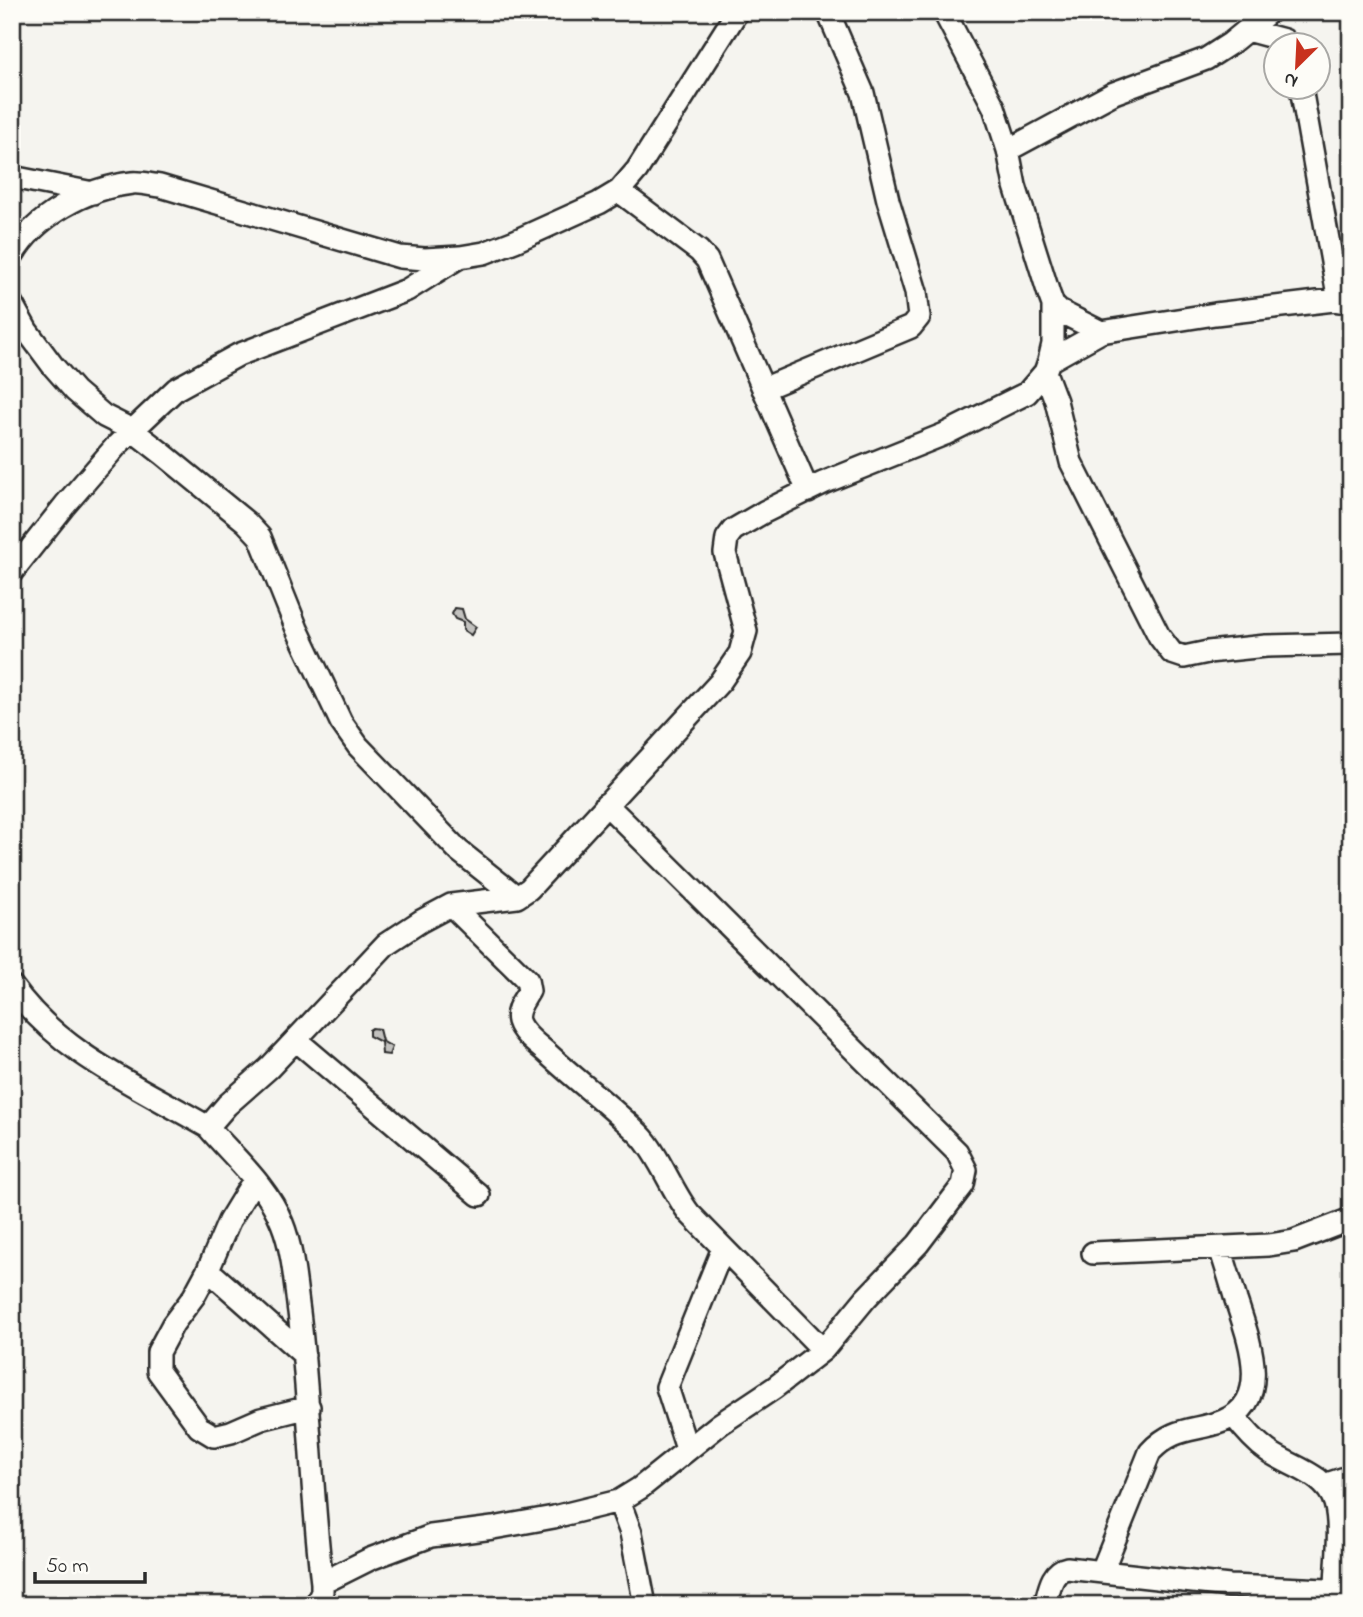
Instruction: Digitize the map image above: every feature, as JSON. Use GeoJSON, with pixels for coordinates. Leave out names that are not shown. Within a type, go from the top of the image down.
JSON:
{"type":"FeatureCollection","features":[{"type":"Feature","properties":{"kind":"street"},"geometry":{"type":"LineString","coordinates":[[763,389],[911,327],[919,317],[916,292],[888,200],[863,93],[828,12]]}},
{"type":"Feature","properties":{"kind":"street"},"geometry":{"type":"LineString","coordinates":[[944,12],[994,107],[1053,305],[1053,344],[1047,367],[1071,463],[1159,636],[1172,653],[1184,657],[1266,646],[1351,644]]}},
{"type":"Feature","properties":{"kind":"street"},"geometry":{"type":"LineString","coordinates":[[1008,150],[1114,93],[1206,59],[1269,12]]}},
{"type":"Feature","properties":{"kind":"street"},"geometry":{"type":"LineString","coordinates":[[12,257],[24,237],[46,219],[93,193],[134,183],[160,186],[400,257],[425,259],[484,253],[515,242],[619,191],[637,170],[733,13]]}},
{"type":"Feature","properties":{"kind":"street"},"geometry":{"type":"LineString","coordinates":[[1247,30],[1262,34]]}},
{"type":"Feature","properties":{"kind":"street"},"geometry":{"type":"LineString","coordinates":[[208,1126],[296,1040],[386,944],[451,905],[517,897],[529,889],[720,682],[740,653],[746,631],[725,553],[727,538],[743,524],[808,491],[945,434],[1027,393],[1047,367],[1101,332],[1215,314],[1345,299],[1304,102]]}},
{"type":"Feature","properties":{"kind":"street"},"geometry":{"type":"LineString","coordinates":[[12,177],[93,193]]}},
{"type":"Feature","properties":{"kind":"street"},"geometry":{"type":"LineString","coordinates":[[619,191],[708,260],[808,491]]}},
{"type":"Feature","properties":{"kind":"street"},"geometry":{"type":"LineString","coordinates":[[12,572],[65,505],[132,430],[176,389],[239,355],[407,290],[460,257]]}},
{"type":"Feature","properties":{"kind":"street"},"geometry":{"type":"LineString","coordinates":[[12,304],[27,331],[75,391],[104,416],[132,430],[246,522],[260,537],[297,629],[341,722],[358,746],[459,851],[517,897]]}},
{"type":"Feature","properties":{"kind":"street"},"geometry":{"type":"LineString","coordinates":[[1053,305],[1084,326],[1101,332]]}},
{"type":"Feature","properties":{"kind":"street"},"geometry":{"type":"LineString","coordinates":[[322,1583],[370,1559],[431,1536],[505,1526],[619,1501],[640,1488],[687,1449],[823,1350],[866,1298],[918,1244],[962,1185],[966,1170],[957,1152],[606,804]]}},
{"type":"Feature","properties":{"kind":"street"},"geometry":{"type":"LineString","coordinates":[[451,905],[527,980],[529,991],[519,1008],[517,1018],[525,1033],[641,1135],[689,1213],[823,1350]]}},
{"type":"Feature","properties":{"kind":"street"},"geometry":{"type":"LineString","coordinates":[[12,986],[27,1008],[100,1066],[208,1126],[254,1180],[283,1224],[293,1265],[309,1407],[322,1583],[322,1592],[316,1605]]}},
{"type":"Feature","properties":{"kind":"street"},"geometry":{"type":"LineString","coordinates":[[296,1040],[479,1195]]}},
{"type":"Feature","properties":{"kind":"street"},"geometry":{"type":"LineString","coordinates":[[254,1180],[229,1221],[208,1270],[161,1345],[157,1357],[158,1371],[199,1427],[218,1437],[261,1419],[309,1407]]}},
{"type":"Feature","properties":{"kind":"street"},"geometry":{"type":"LineString","coordinates":[[1093,1253],[1269,1245],[1294,1241],[1351,1219]]}},
{"type":"Feature","properties":{"kind":"street"},"geometry":{"type":"LineString","coordinates":[[687,1449],[667,1387],[723,1248]]}},
{"type":"Feature","properties":{"kind":"street"},"geometry":{"type":"LineString","coordinates":[[1102,1572],[1150,1452],[1164,1439],[1177,1432],[1234,1416],[1245,1404],[1250,1393],[1254,1355],[1220,1248]]}},
{"type":"Feature","properties":{"kind":"street"},"geometry":{"type":"LineString","coordinates":[[208,1270],[304,1355]]}},
{"type":"Feature","properties":{"kind":"street"},"geometry":{"type":"LineString","coordinates":[[1045,1605],[1054,1576],[1059,1570],[1067,1568],[1229,1586],[1343,1591],[1336,1509],[1330,1492],[1313,1476],[1258,1444],[1234,1416]]}},
{"type":"Feature","properties":{"kind":"street"},"geometry":{"type":"LineString","coordinates":[[1324,1485],[1351,1476]]}},
{"type":"Feature","properties":{"kind":"street"},"geometry":{"type":"LineString","coordinates":[[619,1501],[631,1533],[645,1605]]}},
{"type":"Feature","properties":{"kind":"building"},"geometry":{"type":"Polygon","coordinates":[[[455,608],[462,609],[465,619],[476,627],[471,635],[463,630],[463,622],[455,619],[452,614],[455,608]]]}},
{"type":"Feature","properties":{"kind":"building"},"geometry":{"type":"Polygon","coordinates":[[[379,1029],[382,1041],[392,1047],[389,1055],[382,1054],[381,1042],[369,1036],[369,1030],[379,1029]]]}}]}
